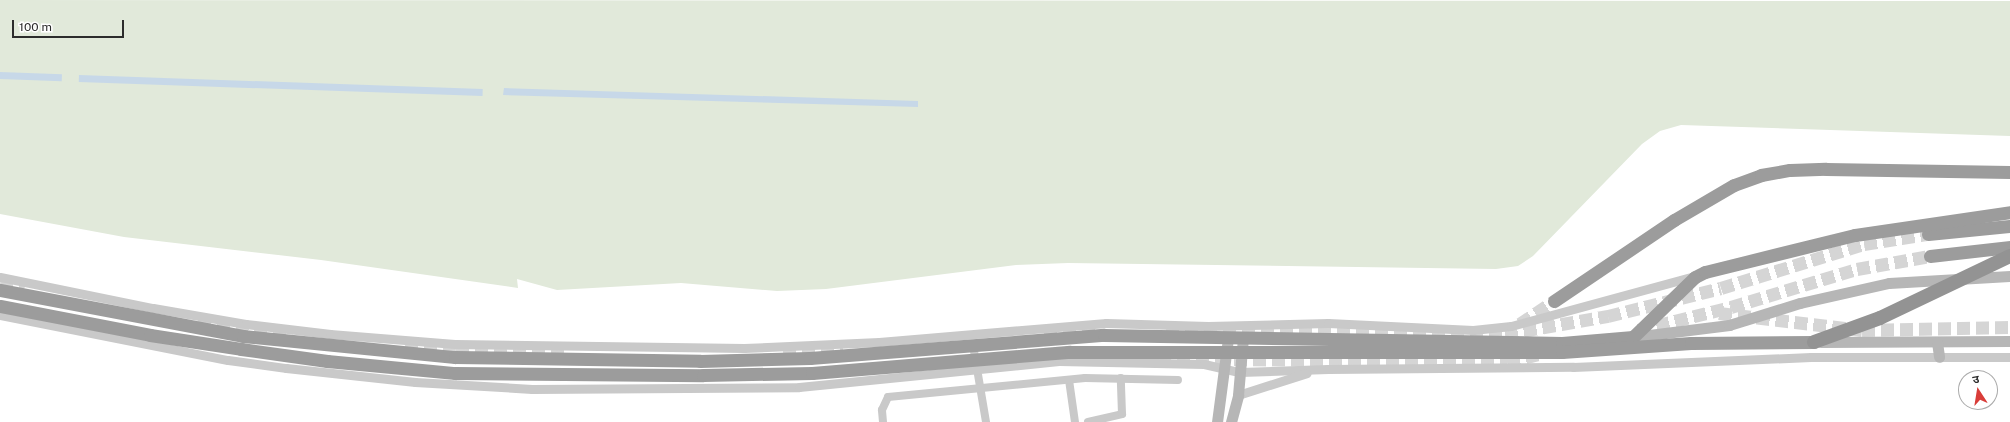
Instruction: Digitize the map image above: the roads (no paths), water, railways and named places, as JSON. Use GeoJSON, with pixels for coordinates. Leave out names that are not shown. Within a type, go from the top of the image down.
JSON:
{"type":"FeatureCollection","features":[{"type":"Feature","properties":{"kind":"highway"},"geometry":{"type":"LineString","coordinates":[[1554,301],[1674,220],[1734,185],[1761,175],[1790,170],[1826,169],[2010,172]]}},
{"type":"Feature","properties":{"kind":"highway"},"geometry":{"type":"LineString","coordinates":[[0,290],[243,336],[328,347],[454,357],[692,361],[786,359],[1104,335],[1562,343],[1633,337],[1701,274],[1855,235],[2010,212]]}},
{"type":"Feature","properties":{"kind":"highway"},"geometry":{"type":"LineString","coordinates":[[1928,234],[2010,226]]}},
{"type":"Feature","properties":{"kind":"highway"},"geometry":{"type":"LineString","coordinates":[[1930,256],[2010,247]]}},
{"type":"Feature","properties":{"kind":"highway"},"geometry":{"type":"LineString","coordinates":[[0,306],[150,335],[242,350],[327,361],[455,373],[703,375],[812,373],[975,364],[1070,352],[1242,354],[1562,352],[1659,344],[1814,342],[1880,318],[1963,277],[2010,256]]}},
{"type":"Feature","properties":{"kind":"main road"},"geometry":{"type":"LineString","coordinates":[[1633,337],[1729,325],[1800,302],[1889,283],[1963,277],[2010,276]]}},
{"type":"Feature","properties":{"kind":"main road"},"geometry":{"type":"LineString","coordinates":[[1216,422],[1225,369],[1228,338]]}},
{"type":"Feature","properties":{"kind":"main road"},"geometry":{"type":"LineString","coordinates":[[1232,422],[1238,395],[1243,338]]}},
{"type":"Feature","properties":{"kind":"main road"},"geometry":{"type":"LineString","coordinates":[[1814,342],[2010,341]]}},
{"type":"Feature","properties":{"kind":"main road"},"geometry":{"type":"LineString","coordinates":[[1937,342],[1939,357]]}},
{"type":"Feature","properties":{"kind":"street"},"geometry":{"type":"LineString","coordinates":[[0,277],[161,310],[246,324],[330,334],[455,344],[744,348],[879,342],[1106,323],[1208,326],[1328,323],[1473,330],[1511,326],[1701,274]]}},
{"type":"Feature","properties":{"kind":"street"},"geometry":{"type":"LineString","coordinates":[[0,315],[228,360],[279,367],[415,382],[532,388],[799,387],[975,364],[1059,361],[1204,364],[1240,372],[1328,369],[1573,368],[1811,357],[2010,357]]}},
{"type":"Feature","properties":{"kind":"street"},"geometry":{"type":"LineString","coordinates":[[973,344],[975,364],[986,422]]}},
{"type":"Feature","properties":{"kind":"street"},"geometry":{"type":"LineString","coordinates":[[1238,395],[1313,371],[1328,369]]}},
{"type":"Feature","properties":{"kind":"street"},"geometry":{"type":"LineString","coordinates":[[883,422],[882,410],[888,397],[1069,380],[1120,378],[1178,380]]}},
{"type":"Feature","properties":{"kind":"street"},"geometry":{"type":"LineString","coordinates":[[1088,422],[1122,413],[1120,378]]}},
{"type":"Feature","properties":{"kind":"street"},"geometry":{"type":"LineString","coordinates":[[1069,380],[1075,422]]}},
{"type":"Feature","properties":{"kind":"water"},"geometry":{"type":"Polygon","coordinates":[[[0,72],[62,74],[62,81],[0,79],[0,72]]]}},
{"type":"Feature","properties":{"kind":"water"},"geometry":{"type":"Polygon","coordinates":[[[79,75],[483,89],[483,96],[79,82],[79,75]]]}},
{"type":"Feature","properties":{"kind":"water"},"geometry":{"type":"Polygon","coordinates":[[[504,88],[918,101],[918,107],[503,95],[504,88]]]}},
{"type":"Feature","properties":{"kind":"tunnel"},"geometry":{"type":"LineString","coordinates":[[1166,330],[1505,334],[1608,316],[1721,288],[1864,244],[1928,234]]}},
{"type":"Feature","properties":{"kind":"tunnel"},"geometry":{"type":"LineString","coordinates":[[1638,330],[1731,307],[1857,269],[1930,256]]}},
{"type":"Feature","properties":{"kind":"tunnel"},"geometry":{"type":"LineString","coordinates":[[0,283],[24,288]]}},
{"type":"Feature","properties":{"kind":"tunnel"},"geometry":{"type":"LineString","coordinates":[[1520,324],[1554,301]]}},
{"type":"Feature","properties":{"kind":"tunnel"},"geometry":{"type":"LineString","coordinates":[[1719,313],[1862,330],[2010,327]]}},
{"type":"Feature","properties":{"kind":"tunnel"},"geometry":{"type":"LineString","coordinates":[[198,322],[292,335]]}},
{"type":"Feature","properties":{"kind":"tunnel"},"geometry":{"type":"LineString","coordinates":[[1044,333],[1098,330]]}},
{"type":"Feature","properties":{"kind":"tunnel"},"geometry":{"type":"LineString","coordinates":[[405,346],[456,350],[567,350]]}},
{"type":"Feature","properties":{"kind":"tunnel"},"geometry":{"type":"LineString","coordinates":[[783,350],[843,348]]}},
{"type":"Feature","properties":{"kind":"tunnel"},"geometry":{"type":"LineString","coordinates":[[1158,358],[1507,362],[1539,354]]}}]}
